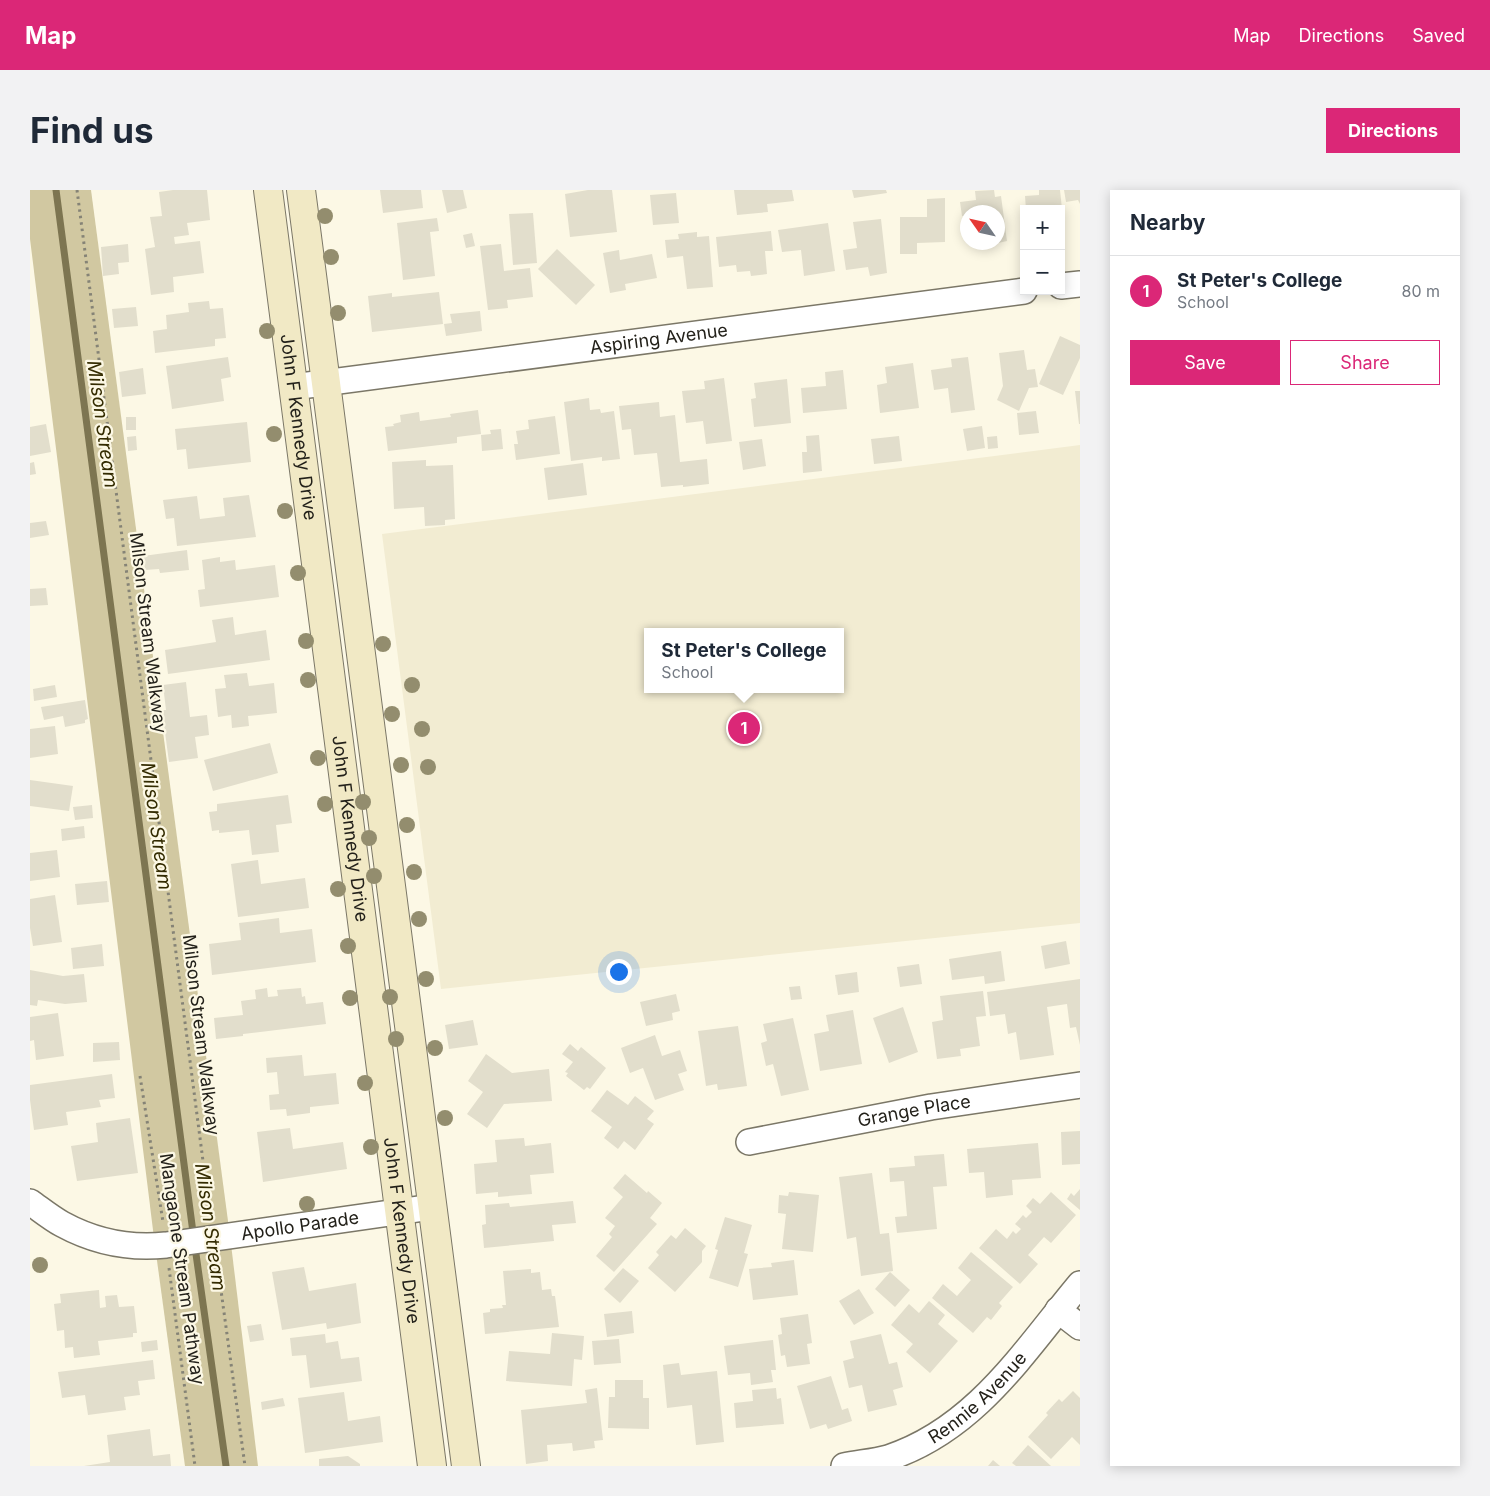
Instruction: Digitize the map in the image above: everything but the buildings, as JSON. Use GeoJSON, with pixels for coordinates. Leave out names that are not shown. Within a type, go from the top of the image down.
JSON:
{"type":"FeatureCollection","features":[{"type":"Feature","properties":{"kind":"main road","name":"John F Kennedy Drive"},"geometry":{"type":"LineString","coordinates":[[268,190],[432,1466]]}},
{"type":"Feature","properties":{"kind":"main road","name":"John F Kennedy Drive"},"geometry":{"type":"LineString","coordinates":[[302,190],[325,384],[466,1466]]}},
{"type":"Feature","properties":{"kind":"street"},"geometry":{"type":"LineString","coordinates":[[1065,286],[1080,284]]}},
{"type":"Feature","properties":{"kind":"street","name":"Aspiring Avenue"},"geometry":{"type":"LineString","coordinates":[[293,387],[1020,292]]}},
{"type":"Feature","properties":{"kind":"street","name":"Grange Place"},"geometry":{"type":"LineString","coordinates":[[749,1142],[931,1107],[1080,1086]]}},
{"type":"Feature","properties":{"kind":"street","name":"Apollo Parade"},"geometry":{"type":"LineString","coordinates":[[30,1202],[62,1224],[96,1239],[122,1246],[166,1245],[432,1207]]}},
{"type":"Feature","properties":{"kind":"street","name":"Rennie Avenue"},"geometry":{"type":"LineString","coordinates":[[844,1466],[887,1458],[921,1444],[951,1427],[996,1386],[1080,1284]]}},
{"type":"Feature","properties":{"kind":"street"},"geometry":{"type":"LineString","coordinates":[[1058,1310],[1080,1327]]}},
{"type":"Feature","properties":{"kind":"path","name":"Milson Stream Walkway"},"geometry":{"type":"LineString","coordinates":[[77,190],[213,1238],[246,1466]]}},
{"type":"Feature","properties":{"kind":"path","name":"Mangaone Stream Pathway"},"geometry":{"type":"LineString","coordinates":[[140,1076],[166,1245],[195,1466]]}},
{"type":"Feature","properties":{"kind":"shaded area"},"geometry":{"type":"Polygon","coordinates":[[[30,190],[91,190],[230,1236],[258,1466],[185,1466],[155,1246],[30,239],[30,190]]]}},
{"type":"Feature","properties":{"kind":"shaded area"},"geometry":{"type":"Polygon","coordinates":[[[1080,445],[1080,923],[441,989],[382,534],[1080,445]]]}},
{"type":"Feature","properties":{"kind":"waterway","name":"Milson Stream"},"geometry":{"type":"LineString","coordinates":[[56,190],[194,1240],[226,1466]]}},
{"type":"Feature","properties":{"kind":"place","name":"St Peter's College"},"geometry":{"type":"Point","coordinates":[744,728]}}]}
